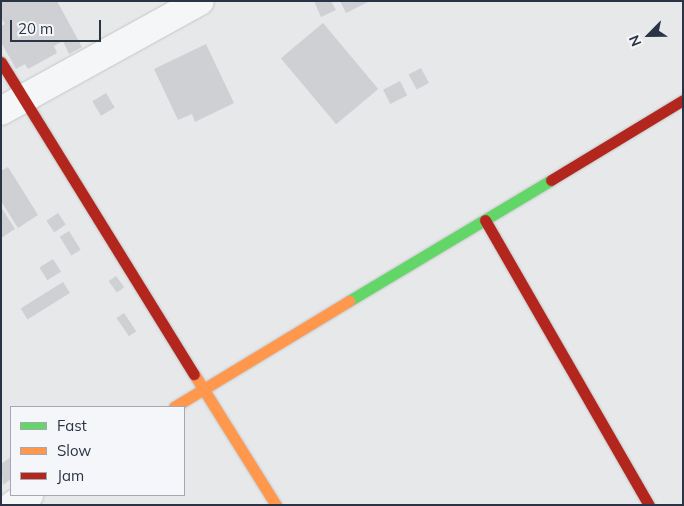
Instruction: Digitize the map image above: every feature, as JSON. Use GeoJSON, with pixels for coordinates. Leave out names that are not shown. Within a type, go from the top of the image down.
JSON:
{"type":"FeatureCollection","features":[{"type":"Feature","properties":{"kind":"street"},"geometry":{"type":"LineString","coordinates":[[1,111],[200,1]]}},
{"type":"Feature","properties":{"kind":"street"},"geometry":{"type":"LineString","coordinates":[[1,62],[276,505]]}},
{"type":"Feature","properties":{"kind":"street"},"geometry":{"type":"LineString","coordinates":[[176,406],[683,100]]}},
{"type":"Feature","properties":{"kind":"street"},"geometry":{"type":"LineString","coordinates":[[485,220],[649,505]]}},
{"type":"Feature","properties":{"kind":"street"},"geometry":{"type":"LineString","coordinates":[[13,505],[27,496]]}},
{"type":"Feature","properties":{"kind":"building"},"geometry":{"type":"Polygon","coordinates":[[[1,1],[57,1],[82,47],[69,54],[63,41],[54,46],[57,53],[28,69],[25,64],[16,69],[1,42],[1,26],[5,24],[1,18],[1,1]]]}},
{"type":"Feature","properties":{"kind":"building"},"geometry":{"type":"Polygon","coordinates":[[[314,1],[331,1],[336,10],[321,17],[314,1]]]}},
{"type":"Feature","properties":{"kind":"building"},"geometry":{"type":"Polygon","coordinates":[[[340,1],[370,1],[346,13],[340,1]]]}},
{"type":"Feature","properties":{"kind":"building"},"geometry":{"type":"Polygon","coordinates":[[[323,23],[378,89],[336,124],[281,58],[323,23]]]}},
{"type":"Feature","properties":{"kind":"building"},"geometry":{"type":"Polygon","coordinates":[[[206,44],[234,103],[195,122],[192,114],[178,120],[154,69],[206,44]]]}},
{"type":"Feature","properties":{"kind":"building"},"geometry":{"type":"Polygon","coordinates":[[[421,68],[429,83],[417,90],[409,75],[421,68]]]}},
{"type":"Feature","properties":{"kind":"building"},"geometry":{"type":"Polygon","coordinates":[[[400,81],[407,95],[390,104],[383,90],[400,81]]]}},
{"type":"Feature","properties":{"kind":"building"},"geometry":{"type":"Polygon","coordinates":[[[106,93],[115,108],[101,116],[92,101],[106,93]]]}},
{"type":"Feature","properties":{"kind":"building"},"geometry":{"type":"Polygon","coordinates":[[[8,167],[38,215],[18,228],[1,201],[1,171],[8,167]]]}},
{"type":"Feature","properties":{"kind":"building"},"geometry":{"type":"Polygon","coordinates":[[[1,207],[15,229],[1,238],[1,207]]]}},
{"type":"Feature","properties":{"kind":"building"},"geometry":{"type":"Polygon","coordinates":[[[58,213],[66,225],[54,232],[46,221],[58,213]]]}},
{"type":"Feature","properties":{"kind":"building"},"geometry":{"type":"Polygon","coordinates":[[[69,231],[81,250],[71,255],[60,237],[69,231]]]}},
{"type":"Feature","properties":{"kind":"building"},"geometry":{"type":"Polygon","coordinates":[[[53,259],[61,272],[47,280],[39,267],[53,259]]]}},
{"type":"Feature","properties":{"kind":"building"},"geometry":{"type":"Polygon","coordinates":[[[116,276],[124,287],[117,293],[109,281],[116,276]]]}},
{"type":"Feature","properties":{"kind":"building"},"geometry":{"type":"Polygon","coordinates":[[[63,282],[70,293],[27,320],[21,308],[63,282]]]}},
{"type":"Feature","properties":{"kind":"building"},"geometry":{"type":"Polygon","coordinates":[[[124,313],[136,331],[129,336],[117,318],[124,313]]]}},
{"type":"Feature","properties":{"kind":"building"},"geometry":{"type":"Polygon","coordinates":[[[10,458],[10,480],[3,485],[1,464],[10,458]]]}},
{"type":"Feature","properties":{"kind":"traffic: fast"},"geometry":{"type":"LineString","coordinates":[[349,301],[551,180]]}},
{"type":"Feature","properties":{"kind":"traffic: slow"},"geometry":{"type":"LineString","coordinates":[[176,406],[349,301]]}},
{"type":"Feature","properties":{"kind":"traffic: slow"},"geometry":{"type":"LineString","coordinates":[[194,374],[276,505]]}},
{"type":"Feature","properties":{"kind":"traffic: jam"},"geometry":{"type":"LineString","coordinates":[[1,62],[194,374]]}},
{"type":"Feature","properties":{"kind":"traffic: jam"},"geometry":{"type":"LineString","coordinates":[[551,180],[683,100]]}},
{"type":"Feature","properties":{"kind":"traffic: jam"},"geometry":{"type":"LineString","coordinates":[[485,220],[649,505]]}}]}
